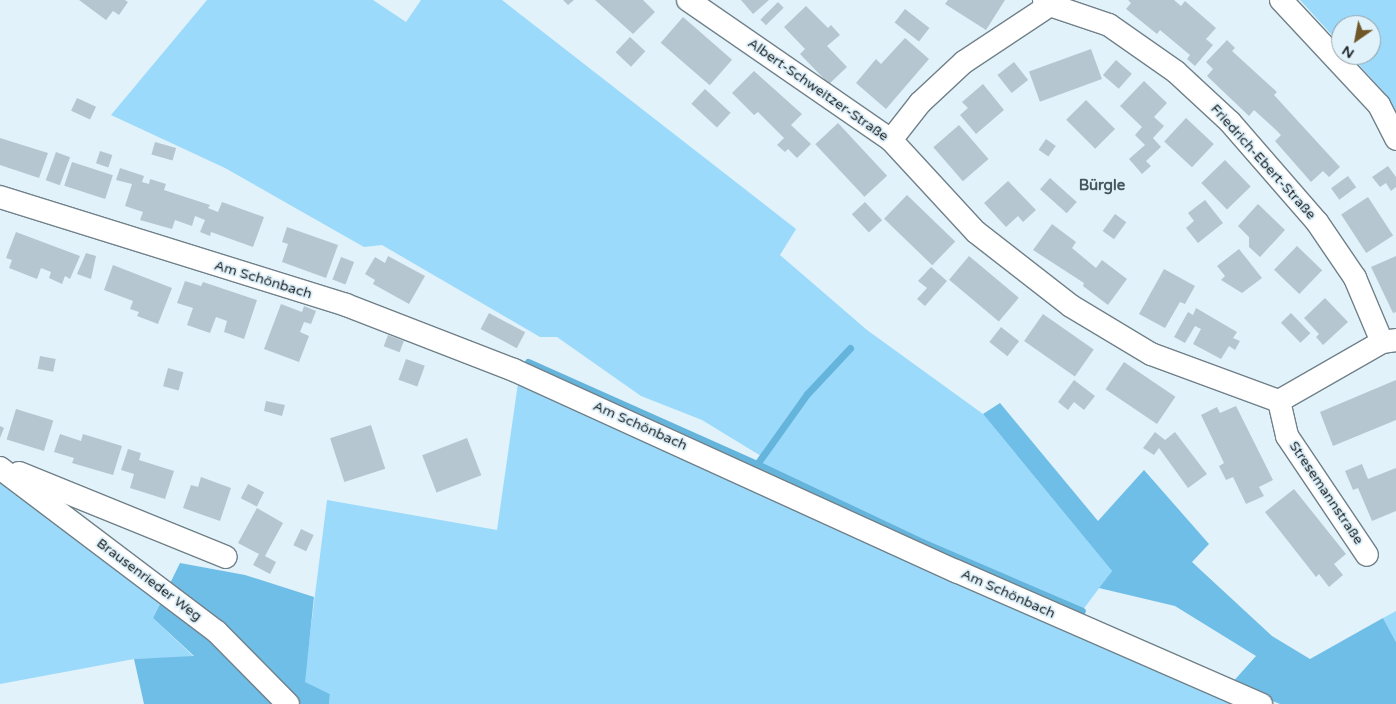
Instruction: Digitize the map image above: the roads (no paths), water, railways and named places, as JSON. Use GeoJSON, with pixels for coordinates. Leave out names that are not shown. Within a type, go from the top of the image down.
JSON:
{"type":"FeatureCollection","features":[{"type":"Feature","properties":{"kind":"street","name":"Albert-Schweitzer-Straße"},"geometry":{"type":"LineString","coordinates":[[688,0],[891,140],[976,232],[1070,306],[1151,354],[1279,401]]}},
{"type":"Feature","properties":{"kind":"street"},"geometry":{"type":"LineString","coordinates":[[1281,0],[1379,105],[1396,139]]}},
{"type":"Feature","properties":{"kind":"street"},"geometry":{"type":"LineString","coordinates":[[891,140],[920,103],[964,62],[1047,3]]}},
{"type":"Feature","properties":{"kind":"street","name":"Friedrich-Ebert-Straße"},"geometry":{"type":"LineString","coordinates":[[1047,3],[1109,25],[1176,72],[1230,122],[1317,222],[1355,278],[1389,341]]}},
{"type":"Feature","properties":{"kind":"street","name":"Am Schönbach"},"geometry":{"type":"LineString","coordinates":[[0,197],[346,305],[514,370],[956,571],[1261,704]]}},
{"type":"Feature","properties":{"kind":"street"},"geometry":{"type":"LineString","coordinates":[[1279,401],[1389,341]]}},
{"type":"Feature","properties":{"kind":"street","name":"Stresemannstraße"},"geometry":{"type":"LineString","coordinates":[[1279,401],[1287,436],[1367,555]]}},
{"type":"Feature","properties":{"kind":"street","name":"Brausenrieder Weg"},"geometry":{"type":"LineString","coordinates":[[0,467],[226,557]]}},
{"type":"Feature","properties":{"kind":"street","name":"Brausenrieder Weg"},"geometry":{"type":"LineString","coordinates":[[0,467],[217,632],[288,704]]}},
{"type":"Feature","properties":{"kind":"waterway"},"geometry":{"type":"LineString","coordinates":[[528,362],[757,464],[807,394],[850,348]]}},
{"type":"Feature","properties":{"kind":"waterway"},"geometry":{"type":"LineString","coordinates":[[757,464],[922,542],[1082,611]]}},
{"type":"Feature","properties":{"kind":"district","name":"Bürgle"},"geometry":{"type":"Point","coordinates":[1102,186]}}]}
